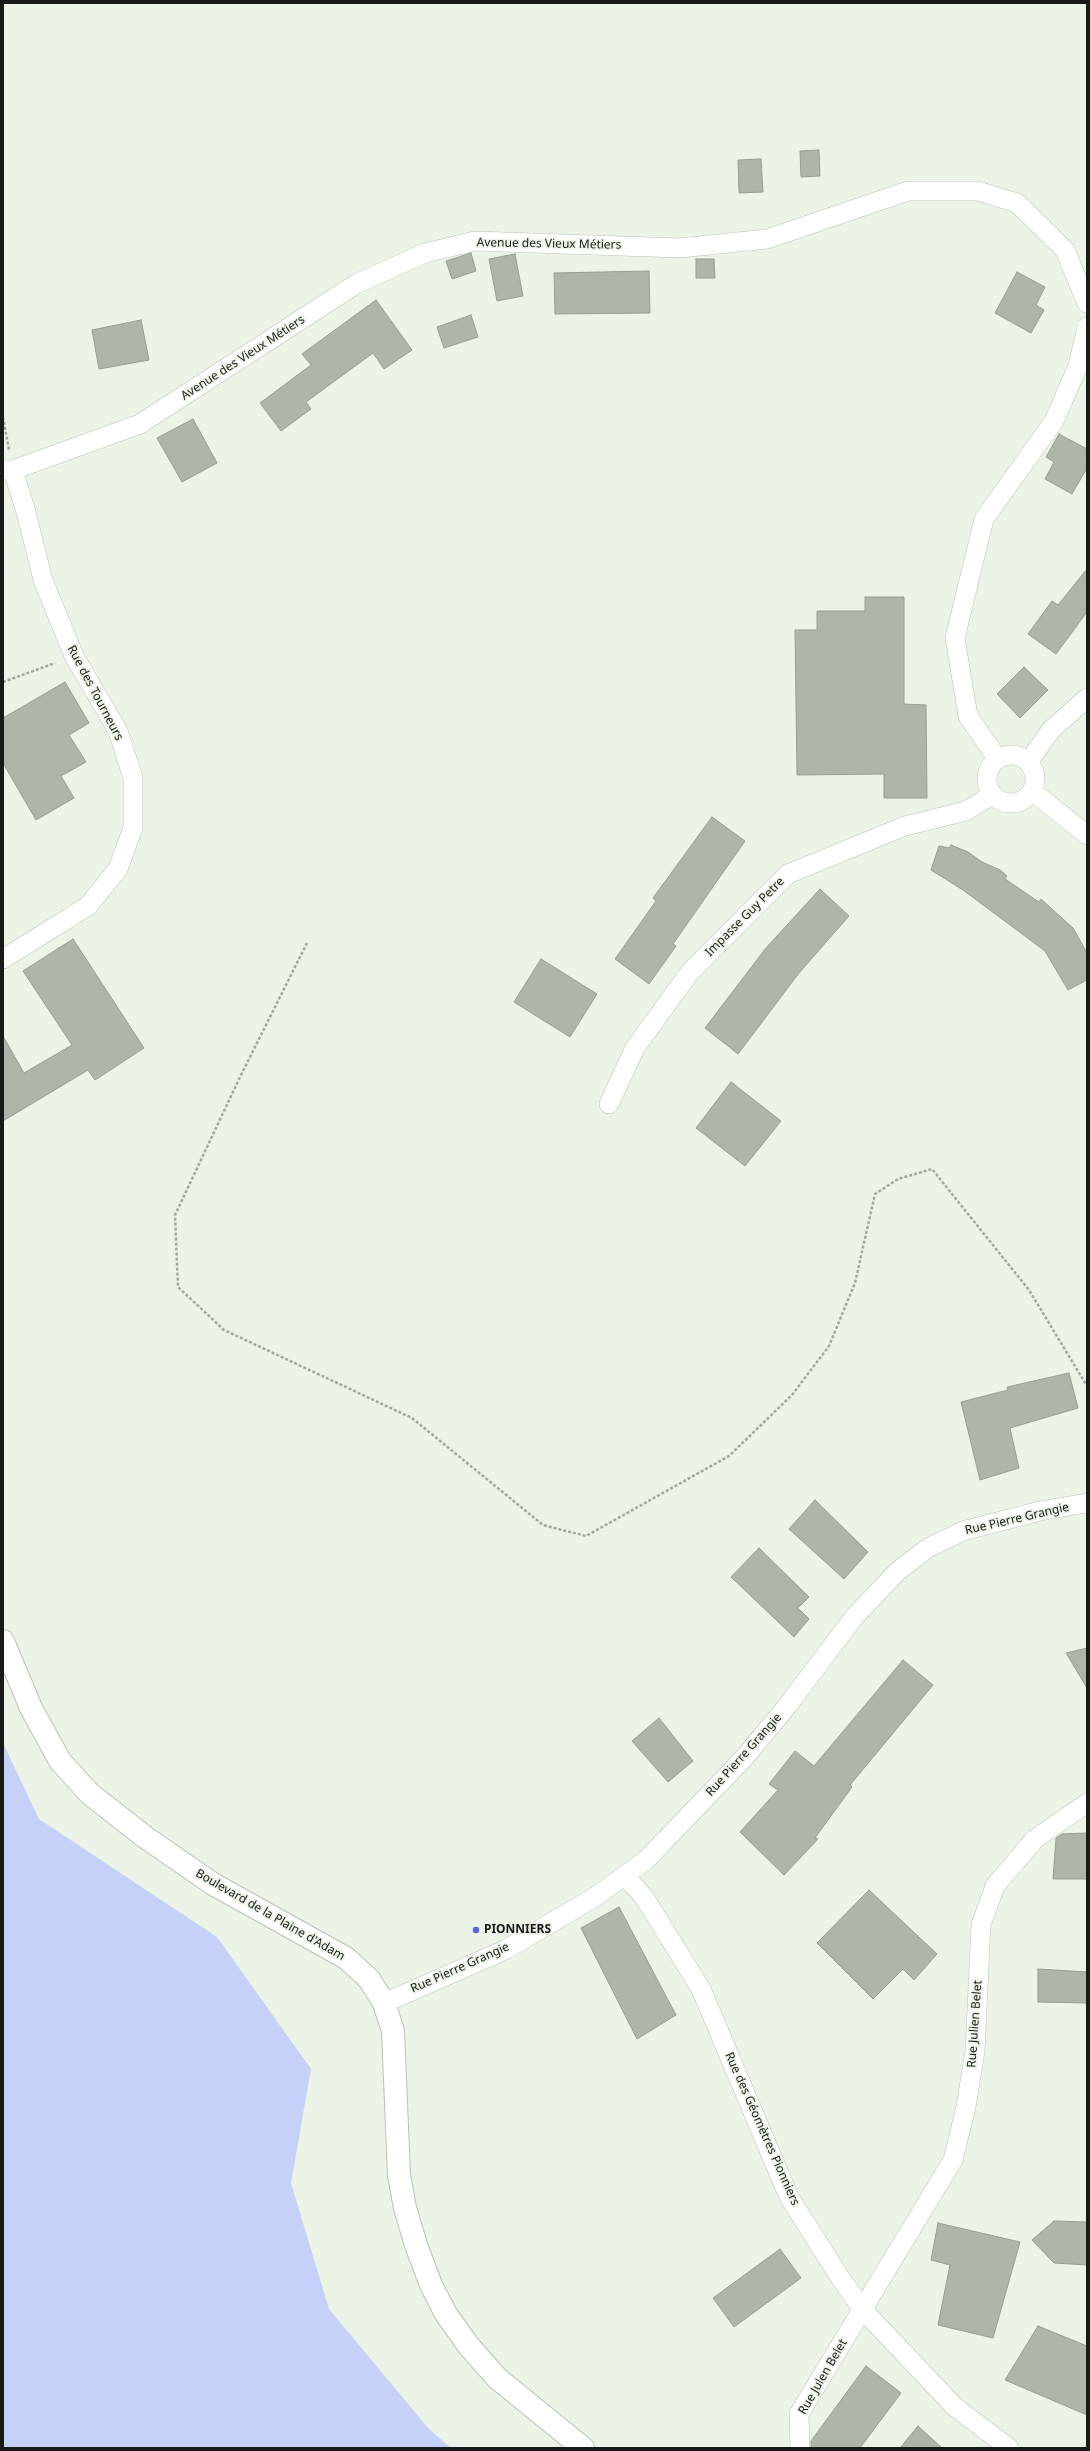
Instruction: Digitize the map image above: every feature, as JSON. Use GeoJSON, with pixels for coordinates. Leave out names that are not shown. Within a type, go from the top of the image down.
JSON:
{"type":"FeatureCollection","features":[{"type":"Feature","properties":{"kind":"street","name":"Avenue des Vieux Métiers"},"geometry":{"type":"LineString","coordinates":[[8,470],[140,424],[356,284],[425,253],[475,242],[680,248],[767,239],[908,191],[978,191],[1017,204],[1065,250],[1087,303]]}},
{"type":"Feature","properties":{"kind":"street"},"geometry":{"type":"LineString","coordinates":[[997,758],[968,716],[954,638],[984,519],[1054,421],[1078,366],[1087,327]]}},
{"type":"Feature","properties":{"kind":"street","name":"Rue des Tourneurs"},"geometry":{"type":"LineString","coordinates":[[3,959],[88,906],[118,869],[133,828],[133,778],[118,731],[74,656],[43,580],[26,512],[8,470]]}},
{"type":"Feature","properties":{"kind":"street"},"geometry":{"type":"LineString","coordinates":[[1028,762],[1052,729],[1087,698]]}},
{"type":"Feature","properties":{"kind":"street"},"geometry":{"type":"LineString","coordinates":[[1013,754],[1028,762],[1035,776],[1032,791],[1027,797],[1013,803],[998,800],[992,795],[988,788],[987,776],[991,764],[997,758],[1013,754]]}},
{"type":"Feature","properties":{"kind":"street"},"geometry":{"type":"LineString","coordinates":[[1032,791],[1087,835]]}},
{"type":"Feature","properties":{"kind":"street","name":"Impasse Guy Petre"},"geometry":{"type":"LineString","coordinates":[[609,1104],[635,1048],[690,972],[788,874],[905,826],[966,811],[992,795]]}},
{"type":"Feature","properties":{"kind":"street","name":"Rue Pierre Grangie"},"geometry":{"type":"LineString","coordinates":[[384,2003],[505,1950],[595,1897],[646,1860],[744,1758],[788,1705],[855,1616],[904,1566],[928,1548],[963,1531],[1040,1511],[1087,1503]]}},
{"type":"Feature","properties":{"kind":"street","name":"Boulevard de la Plaine d'Adam"},"geometry":{"type":"LineString","coordinates":[[3,1641],[31,1708],[60,1761],[90,1794],[146,1837],[213,1884],[346,1958],[369,1978],[384,2003],[393,2031],[399,2175],[411,2230],[431,2285],[446,2314],[463,2339],[497,2378],[582,2448]]}},
{"type":"Feature","properties":{"kind":"street","name":"Rue Julien Belet"},"geometry":{"type":"LineString","coordinates":[[863,2310],[953,2160],[966,2107],[975,2051],[982,1925],[995,1886],[1035,1839],[1087,1803]]}},
{"type":"Feature","properties":{"kind":"street","name":"Rue des Géomètres Pionniers"},"geometry":{"type":"LineString","coordinates":[[625,1876],[644,1897],[701,1989],[788,2196],[863,2310],[955,2407],[1009,2448]]}},
{"type":"Feature","properties":{"kind":"street","name":"Rue Julen Belet"},"geometry":{"type":"LineString","coordinates":[[800,2448],[798,2414],[863,2310]]}},
{"type":"Feature","properties":{"kind":"path"},"geometry":{"type":"LineString","coordinates":[[3,417],[8,470]]}},
{"type":"Feature","properties":{"kind":"path"},"geometry":{"type":"LineString","coordinates":[[3,682],[74,656]]}},
{"type":"Feature","properties":{"kind":"path"},"geometry":{"type":"LineString","coordinates":[[307,943],[241,1075],[175,1215],[178,1287],[224,1330],[412,1418],[543,1524],[586,1536],[729,1456],[792,1395],[829,1346],[855,1283],[874,1194],[898,1179],[932,1169],[1029,1290],[1087,1386]]}},
{"type":"Feature","properties":{"kind":"shaded area"},"geometry":{"type":"Polygon","coordinates":[[[3,1743],[39,1819],[217,1937],[311,2069],[291,2183],[329,2309],[429,2429],[451,2448],[3,2448],[3,1743]]]}},
{"type":"Feature","properties":{"kind":"building"},"geometry":{"type":"Polygon","coordinates":[[[819,150],[820,176],[801,177],[800,151],[819,150]]]}},
{"type":"Feature","properties":{"kind":"building"},"geometry":{"type":"Polygon","coordinates":[[[761,159],[763,192],[739,193],[738,160],[761,159]]]}},
{"type":"Feature","properties":{"kind":"building"},"geometry":{"type":"Polygon","coordinates":[[[471,253],[476,271],[452,279],[446,261],[471,253]]]}},
{"type":"Feature","properties":{"kind":"building"},"geometry":{"type":"Polygon","coordinates":[[[515,254],[523,296],[497,301],[489,259],[515,254]]]}},
{"type":"Feature","properties":{"kind":"building"},"geometry":{"type":"Polygon","coordinates":[[[696,259],[714,259],[715,278],[696,278],[696,259]]]}},
{"type":"Feature","properties":{"kind":"building"},"geometry":{"type":"Polygon","coordinates":[[[649,271],[650,313],[555,314],[554,273],[649,271]]]}},
{"type":"Feature","properties":{"kind":"building"},"geometry":{"type":"Polygon","coordinates":[[[1017,272],[1045,287],[1036,305],[1044,310],[1031,333],[995,313],[1017,272]]]}},
{"type":"Feature","properties":{"kind":"building"},"geometry":{"type":"Polygon","coordinates":[[[376,300],[412,350],[384,369],[373,353],[306,402],[311,409],[281,431],[260,403],[311,365],[302,354],[376,300]]]}},
{"type":"Feature","properties":{"kind":"building"},"geometry":{"type":"Polygon","coordinates":[[[471,315],[478,337],[444,348],[437,327],[471,315]]]}},
{"type":"Feature","properties":{"kind":"building"},"geometry":{"type":"Polygon","coordinates":[[[141,320],[149,360],[99,369],[92,330],[141,320]]]}},
{"type":"Feature","properties":{"kind":"building"},"geometry":{"type":"Polygon","coordinates":[[[193,419],[217,463],[182,482],[157,438],[193,419]]]}},
{"type":"Feature","properties":{"kind":"building"},"geometry":{"type":"Polygon","coordinates":[[[1059,434],[1087,449],[1087,468],[1072,494],[1045,479],[1054,462],[1046,457],[1059,434]]]}},
{"type":"Feature","properties":{"kind":"building"},"geometry":{"type":"Polygon","coordinates":[[[1087,569],[1087,612],[1056,654],[1028,634],[1052,601],[1058,605],[1087,569]]]}},
{"type":"Feature","properties":{"kind":"building"},"geometry":{"type":"Polygon","coordinates":[[[865,597],[904,597],[904,704],[926,705],[927,798],[884,798],[884,774],[797,775],[795,630],[817,630],[817,611],[865,611],[865,597]]]}},
{"type":"Feature","properties":{"kind":"building"},"geometry":{"type":"Polygon","coordinates":[[[1024,667],[1048,690],[1020,718],[997,694],[1024,667]]]}},
{"type":"Feature","properties":{"kind":"building"},"geometry":{"type":"Polygon","coordinates":[[[65,682],[89,723],[69,735],[86,762],[61,776],[74,798],[36,820],[3,763],[3,718],[65,682]]]}},
{"type":"Feature","properties":{"kind":"building"},"geometry":{"type":"Polygon","coordinates":[[[712,817],[745,841],[673,944],[676,946],[649,984],[615,959],[656,901],[653,898],[712,817]]]}},
{"type":"Feature","properties":{"kind":"building"},"geometry":{"type":"Polygon","coordinates":[[[951,845],[968,852],[982,862],[1000,870],[1007,876],[1005,879],[1039,902],[1041,899],[1073,928],[1087,953],[1087,980],[1068,990],[1045,951],[963,890],[931,870],[939,846],[949,848],[951,845]]]}},
{"type":"Feature","properties":{"kind":"building"},"geometry":{"type":"Polygon","coordinates":[[[820,889],[849,916],[799,973],[738,1054],[705,1028],[766,948],[820,889]]]}},
{"type":"Feature","properties":{"kind":"building"},"geometry":{"type":"Polygon","coordinates":[[[73,939],[144,1048],[95,1080],[88,1070],[3,1121],[3,1036],[24,1073],[72,1045],[23,971],[73,939]]]}},
{"type":"Feature","properties":{"kind":"building"},"geometry":{"type":"Polygon","coordinates":[[[541,959],[597,994],[570,1037],[514,1002],[541,959]]]}},
{"type":"Feature","properties":{"kind":"building"},"geometry":{"type":"Polygon","coordinates":[[[731,1082],[781,1121],[745,1166],[696,1128],[731,1082]]]}},
{"type":"Feature","properties":{"kind":"building"},"geometry":{"type":"Polygon","coordinates":[[[1069,1373],[1078,1408],[1010,1428],[1019,1468],[980,1480],[961,1402],[1008,1390],[1007,1387],[1069,1373]]]}},
{"type":"Feature","properties":{"kind":"building"},"geometry":{"type":"Polygon","coordinates":[[[815,1500],[868,1552],[844,1579],[789,1529],[815,1500]]]}},
{"type":"Feature","properties":{"kind":"building"},"geometry":{"type":"Polygon","coordinates":[[[759,1548],[809,1597],[798,1608],[809,1619],[794,1637],[731,1577],[759,1548]]]}},
{"type":"Feature","properties":{"kind":"building"},"geometry":{"type":"Polygon","coordinates":[[[1087,1648],[1087,1688],[1066,1653],[1087,1648]]]}},
{"type":"Feature","properties":{"kind":"building"},"geometry":{"type":"Polygon","coordinates":[[[903,1660],[933,1685],[850,1785],[852,1787],[815,1838],[818,1839],[784,1875],[740,1832],[778,1790],[769,1784],[795,1751],[814,1766],[903,1660]]]}},
{"type":"Feature","properties":{"kind":"building"},"geometry":{"type":"Polygon","coordinates":[[[659,1718],[693,1761],[668,1782],[632,1741],[659,1718]]]}},
{"type":"Feature","properties":{"kind":"building"},"geometry":{"type":"Polygon","coordinates":[[[1087,1833],[1087,1879],[1053,1879],[1056,1838],[1062,1834],[1087,1833]]]}},
{"type":"Feature","properties":{"kind":"building"},"geometry":{"type":"Polygon","coordinates":[[[869,1890],[937,1954],[914,1980],[903,1969],[873,1999],[817,1943],[869,1890]]]}},
{"type":"Feature","properties":{"kind":"building"},"geometry":{"type":"Polygon","coordinates":[[[619,1907],[676,2015],[637,2039],[581,1928],[619,1907]]]}},
{"type":"Feature","properties":{"kind":"building"},"geometry":{"type":"Polygon","coordinates":[[[1038,1969],[1087,1972],[1087,2003],[1038,2002],[1038,1969]]]}},
{"type":"Feature","properties":{"kind":"building"},"geometry":{"type":"Polygon","coordinates":[[[1054,2221],[1087,2222],[1087,2265],[1054,2263],[1032,2240],[1054,2221]]]}},
{"type":"Feature","properties":{"kind":"building"},"geometry":{"type":"Polygon","coordinates":[[[938,2223],[1020,2242],[993,2338],[938,2325],[950,2265],[931,2260],[938,2223]]]}},
{"type":"Feature","properties":{"kind":"building"},"geometry":{"type":"Polygon","coordinates":[[[780,2249],[801,2278],[734,2327],[713,2298],[780,2249]]]}},
{"type":"Feature","properties":{"kind":"building"},"geometry":{"type":"Polygon","coordinates":[[[1038,2326],[1087,2346],[1087,2415],[1005,2380],[1038,2326]]]}},
{"type":"Feature","properties":{"kind":"building"},"geometry":{"type":"Polygon","coordinates":[[[866,2366],[901,2393],[860,2448],[811,2448],[811,2441],[866,2366]]]}},
{"type":"Feature","properties":{"kind":"building"},"geometry":{"type":"Polygon","coordinates":[[[918,2426],[942,2448],[900,2448],[918,2426]]]}},
{"type":"Feature","properties":{"kind":"place","name":"PIONNIERS"},"geometry":{"type":"Point","coordinates":[476,1930]}}]}
